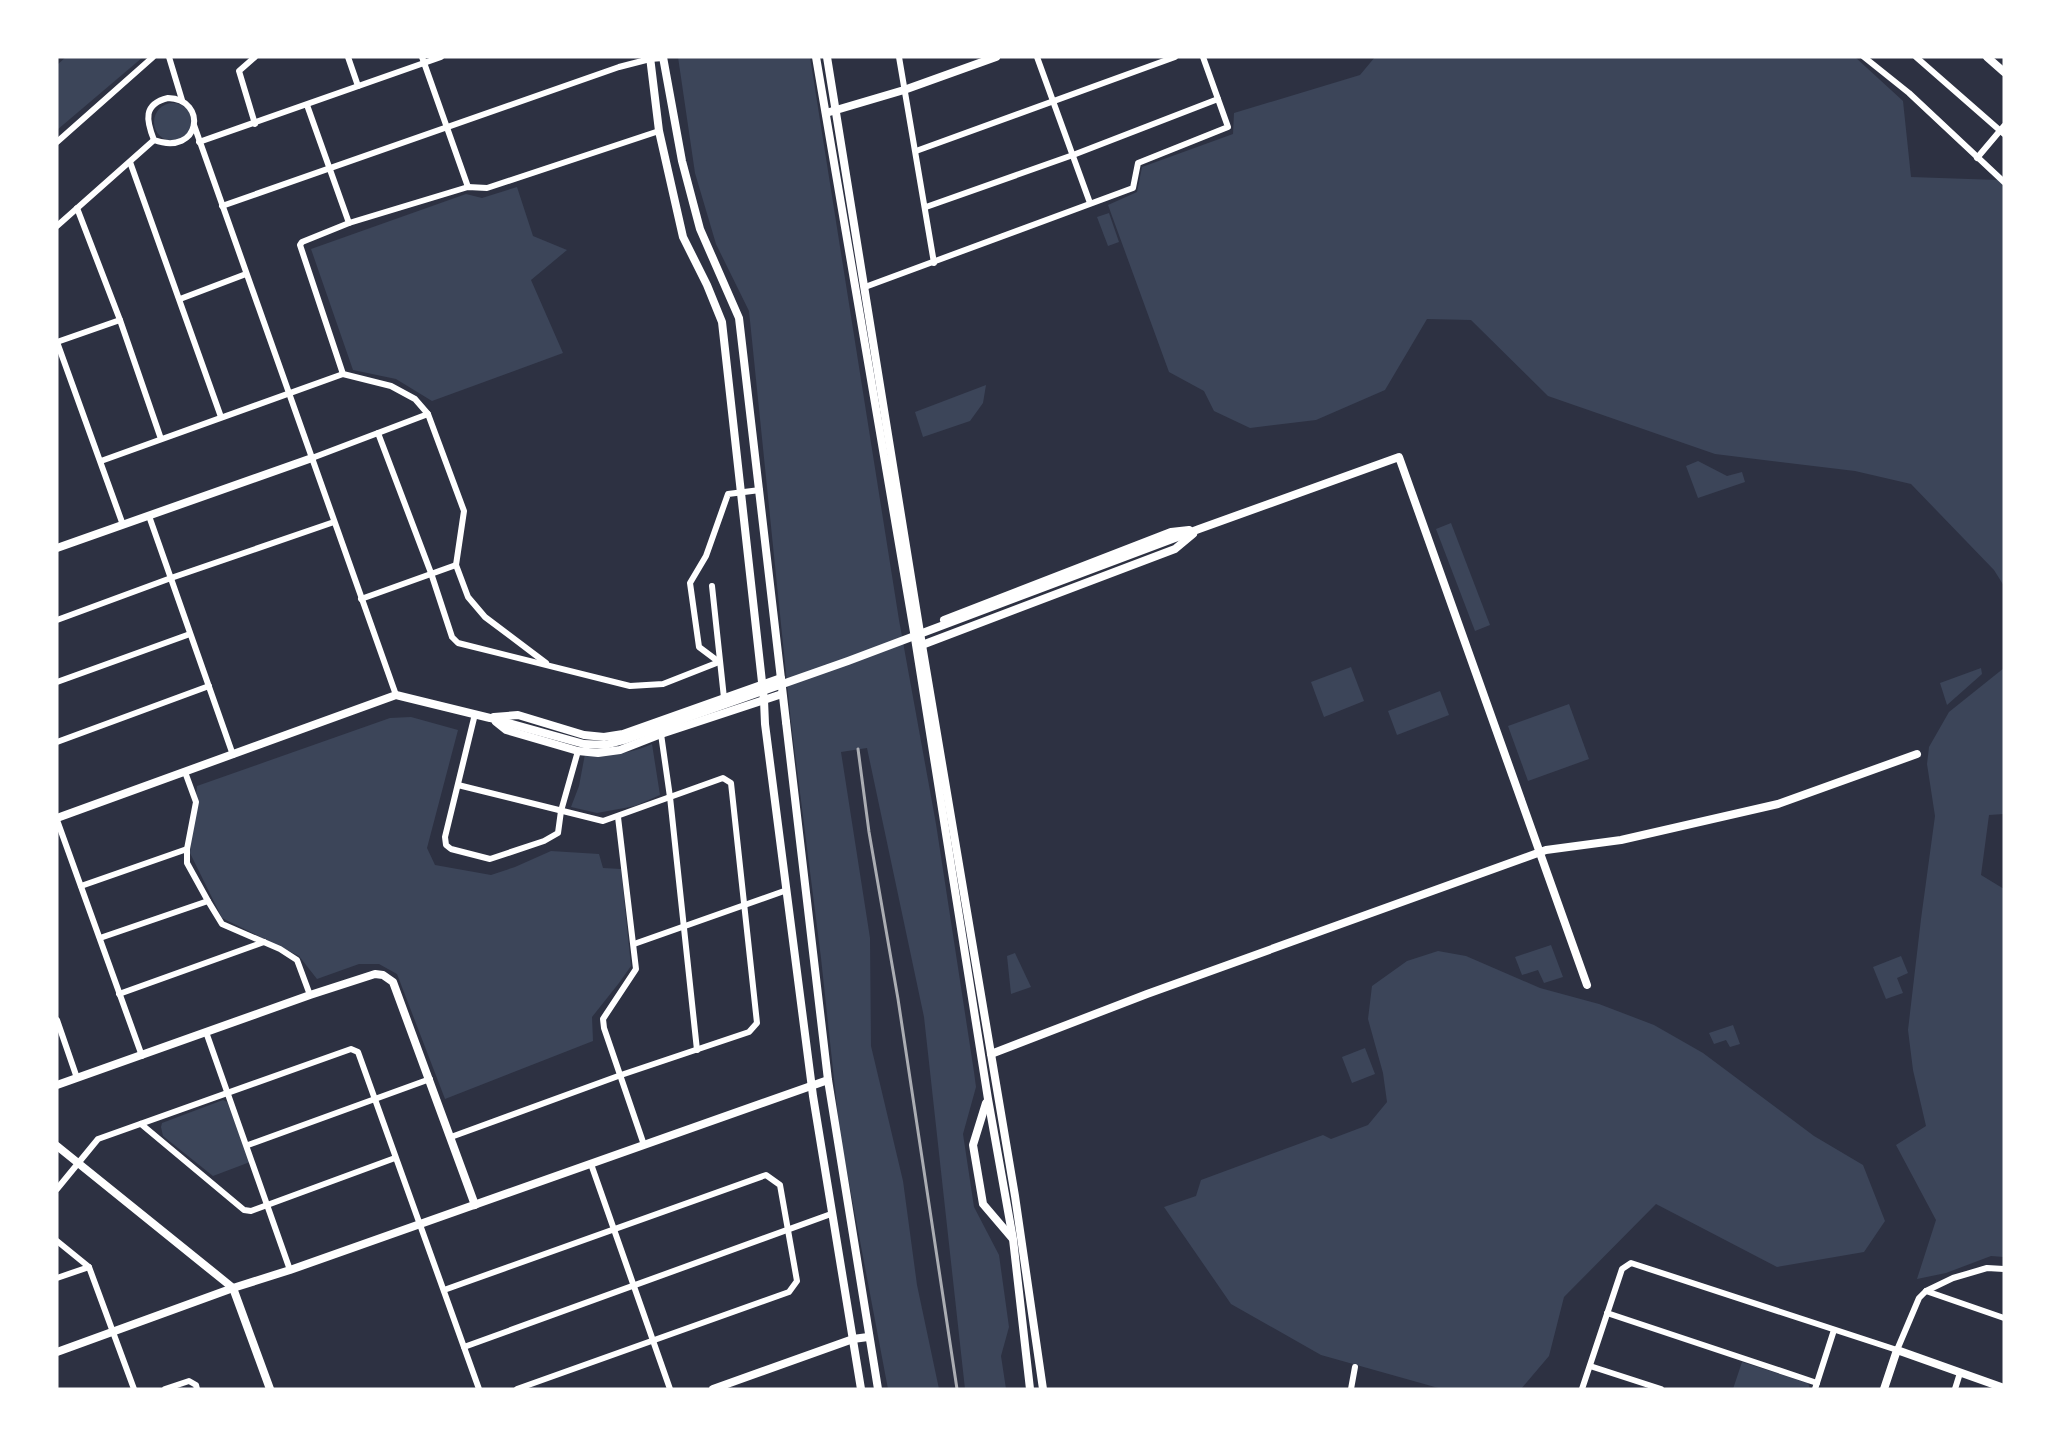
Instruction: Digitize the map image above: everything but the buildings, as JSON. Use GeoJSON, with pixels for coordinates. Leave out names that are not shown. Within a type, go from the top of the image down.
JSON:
{"type":"FeatureCollection","features":[{"type":"Feature","properties":{"kind":"main road"},"geometry":{"type":"LineString","coordinates":[[663,57],[682,161],[700,229],[739,318],[786,722]]}},
{"type":"Feature","properties":{"kind":"main road"},"geometry":{"type":"LineString","coordinates":[[816,57],[831,112],[865,287],[988,1100],[1013,1239],[1030,1389]]}},
{"type":"Feature","properties":{"kind":"main road"},"geometry":{"type":"LineString","coordinates":[[827,57],[831,112],[917,631]]}},
{"type":"Feature","properties":{"kind":"main road"},"geometry":{"type":"LineString","coordinates":[[1987,57],[2004,72]]}},
{"type":"Feature","properties":{"kind":"main road"},"geometry":{"type":"LineString","coordinates":[[650,58],[659,131],[683,237],[722,322],[764,700]]}},
{"type":"Feature","properties":{"kind":"main road"},"geometry":{"type":"LineString","coordinates":[[919,647],[991,1054],[1043,1389]]}},
{"type":"Feature","properties":{"kind":"main road"},"geometry":{"type":"LineString","coordinates":[[988,1100],[973,1145],[981,1194],[983,1204],[1013,1239]]}},
{"type":"Feature","properties":{"kind":"street"},"geometry":{"type":"LineString","coordinates":[[57,142],[153,57]]}},
{"type":"Feature","properties":{"kind":"street"},"geometry":{"type":"LineString","coordinates":[[169,57],[182,100]]}},
{"type":"Feature","properties":{"kind":"street"},"geometry":{"type":"LineString","coordinates":[[255,57],[239,71],[255,124]]}},
{"type":"Feature","properties":{"kind":"street"},"geometry":{"type":"LineString","coordinates":[[348,57],[358,86]]}},
{"type":"Feature","properties":{"kind":"street"},"geometry":{"type":"LineString","coordinates":[[199,142],[307,105],[423,60],[441,57]]}},
{"type":"Feature","properties":{"kind":"street"},"geometry":{"type":"LineString","coordinates":[[222,206],[330,166],[619,67],[650,58],[663,57]]}},
{"type":"Feature","properties":{"kind":"street"},"geometry":{"type":"LineString","coordinates":[[900,57],[934,263]]}},
{"type":"Feature","properties":{"kind":"street"},"geometry":{"type":"LineString","coordinates":[[831,112],[904,90],[996,57]]}},
{"type":"Feature","properties":{"kind":"street"},"geometry":{"type":"LineString","coordinates":[[1037,57],[1090,203]]}},
{"type":"Feature","properties":{"kind":"street"},"geometry":{"type":"LineString","coordinates":[[916,151],[1175,57]]}},
{"type":"Feature","properties":{"kind":"street"},"geometry":{"type":"LineString","coordinates":[[865,287],[1133,188],[1138,163],[1228,128],[1203,57]]}},
{"type":"Feature","properties":{"kind":"street"},"geometry":{"type":"LineString","coordinates":[[1864,57],[1909,93],[2004,182]]}},
{"type":"Feature","properties":{"kind":"street"},"geometry":{"type":"LineString","coordinates":[[1916,57],[2003,130],[1977,158]]}},
{"type":"Feature","properties":{"kind":"street"},"geometry":{"type":"LineString","coordinates":[[423,60],[468,187]]}},
{"type":"Feature","properties":{"kind":"street"},"geometry":{"type":"LineString","coordinates":[[154,140],[147,122],[151,108],[162,99],[176,98],[188,104],[192,111],[199,142],[396,695]]}},
{"type":"Feature","properties":{"kind":"street"},"geometry":{"type":"LineString","coordinates":[[926,207],[1218,99]]}},
{"type":"Feature","properties":{"kind":"street"},"geometry":{"type":"LineString","coordinates":[[307,105],[349,223]]}},
{"type":"Feature","properties":{"kind":"street"},"geometry":{"type":"LineString","coordinates":[[154,140],[172,144],[179,143],[186,139],[194,125]]}},
{"type":"Feature","properties":{"kind":"street"},"geometry":{"type":"LineString","coordinates":[[342,374],[300,245],[302,242],[349,223],[468,187],[487,188],[659,131]]}},
{"type":"Feature","properties":{"kind":"street"},"geometry":{"type":"LineString","coordinates":[[57,226],[154,140]]}},
{"type":"Feature","properties":{"kind":"street"},"geometry":{"type":"LineString","coordinates":[[130,162],[221,417]]}},
{"type":"Feature","properties":{"kind":"street"},"geometry":{"type":"LineString","coordinates":[[76,208],[120,320],[161,439]]}},
{"type":"Feature","properties":{"kind":"street"},"geometry":{"type":"LineString","coordinates":[[180,299],[246,274]]}},
{"type":"Feature","properties":{"kind":"street"},"geometry":{"type":"LineString","coordinates":[[120,320],[57,342],[123,525]]}},
{"type":"Feature","properties":{"kind":"street"},"geometry":{"type":"LineString","coordinates":[[101,461],[342,374],[391,386],[415,399],[428,414],[464,511],[456,565],[468,597],[485,617],[549,665]]}},
{"type":"Feature","properties":{"kind":"street"},"geometry":{"type":"LineString","coordinates":[[57,548],[312,458],[428,414]]}},
{"type":"Feature","properties":{"kind":"street"},"geometry":{"type":"LineString","coordinates":[[378,433],[431,573],[452,637],[458,643],[630,686],[663,684],[719,662]]}},
{"type":"Feature","properties":{"kind":"street"},"geometry":{"type":"LineString","coordinates":[[142,1056],[57,819],[396,695],[490,717],[584,744],[604,745],[624,740],[848,661],[1199,529],[1399,457],[1587,985]]}},
{"type":"Feature","properties":{"kind":"street"},"geometry":{"type":"LineString","coordinates":[[719,662],[699,647],[690,583],[705,556],[728,494],[760,490]]}},
{"type":"Feature","properties":{"kind":"street"},"geometry":{"type":"LineString","coordinates":[[149,516],[233,755]]}},
{"type":"Feature","properties":{"kind":"street"},"geometry":{"type":"LineString","coordinates":[[57,620],[334,522]]}},
{"type":"Feature","properties":{"kind":"street"},"geometry":{"type":"LineString","coordinates":[[917,631],[1171,532],[1199,529]]}},
{"type":"Feature","properties":{"kind":"street"},"geometry":{"type":"LineString","coordinates":[[919,647],[1175,549],[1199,529]]}},
{"type":"Feature","properties":{"kind":"street"},"geometry":{"type":"LineString","coordinates":[[362,600],[456,565]]}},
{"type":"Feature","properties":{"kind":"street"},"geometry":{"type":"LineString","coordinates":[[712,586],[724,698]]}},
{"type":"Feature","properties":{"kind":"street"},"geometry":{"type":"LineString","coordinates":[[57,682],[190,634]]}},
{"type":"Feature","properties":{"kind":"street"},"geometry":{"type":"LineString","coordinates":[[490,717],[518,715],[584,735],[623,734],[781,678]]}},
{"type":"Feature","properties":{"kind":"street"},"geometry":{"type":"LineString","coordinates":[[57,742],[209,686]]}},
{"type":"Feature","properties":{"kind":"street"},"geometry":{"type":"LineString","coordinates":[[490,717],[506,730],[578,751],[598,753],[620,750],[782,694]]}},
{"type":"Feature","properties":{"kind":"street"},"geometry":{"type":"LineString","coordinates":[[764,700],[765,724],[812,1085],[861,1389]]}},
{"type":"Feature","properties":{"kind":"street"},"geometry":{"type":"LineString","coordinates":[[475,714],[445,837],[446,845],[451,849],[490,860],[544,841],[558,833],[561,811],[578,751]]}},
{"type":"Feature","properties":{"kind":"street"},"geometry":{"type":"LineString","coordinates":[[786,722],[828,1080],[878,1389]]}},
{"type":"Feature","properties":{"kind":"street"},"geometry":{"type":"LineString","coordinates":[[661,734],[670,797],[697,1050]]}},
{"type":"Feature","properties":{"kind":"street"},"geometry":{"type":"LineString","coordinates":[[991,1054],[1147,994],[1540,852],[1621,840],[1778,804],[1917,754]]}},
{"type":"Feature","properties":{"kind":"street"},"geometry":{"type":"LineString","coordinates":[[185,772],[196,802],[187,849],[187,862],[208,901],[222,924],[280,949],[297,960],[310,995]]}},
{"type":"Feature","properties":{"kind":"street"},"geometry":{"type":"LineString","coordinates":[[451,1137],[621,1075],[749,1032],[757,1023],[731,783],[723,778],[603,821],[458,785]]}},
{"type":"Feature","properties":{"kind":"street"},"geometry":{"type":"LineString","coordinates":[[618,817],[636,969],[603,1019],[604,1028],[644,1145]]}},
{"type":"Feature","properties":{"kind":"street"},"geometry":{"type":"LineString","coordinates":[[81,886],[187,849]]}},
{"type":"Feature","properties":{"kind":"street"},"geometry":{"type":"LineString","coordinates":[[634,944],[787,890]]}},
{"type":"Feature","properties":{"kind":"street"},"geometry":{"type":"LineString","coordinates":[[100,938],[208,901]]}},
{"type":"Feature","properties":{"kind":"street"},"geometry":{"type":"LineString","coordinates":[[119,994],[264,942]]}},
{"type":"Feature","properties":{"kind":"street"},"geometry":{"type":"LineString","coordinates":[[57,1085],[310,995],[375,974],[383,975],[393,982],[475,1205]]}},
{"type":"Feature","properties":{"kind":"street"},"geometry":{"type":"LineString","coordinates":[[57,1020],[78,1078]]}},
{"type":"Feature","properties":{"kind":"street"},"geometry":{"type":"LineString","coordinates":[[206,1032],[248,1145],[290,1270]]}},
{"type":"Feature","properties":{"kind":"street"},"geometry":{"type":"LineString","coordinates":[[57,1189],[98,1139],[351,1050],[358,1052],[479,1389]]}},
{"type":"Feature","properties":{"kind":"street"},"geometry":{"type":"LineString","coordinates":[[248,1145],[430,1079]]}},
{"type":"Feature","properties":{"kind":"street"},"geometry":{"type":"LineString","coordinates":[[57,1352],[233,1288],[290,1270],[828,1080]]}},
{"type":"Feature","properties":{"kind":"street"},"geometry":{"type":"LineString","coordinates":[[141,1124],[244,1210],[251,1211],[395,1158]]}},
{"type":"Feature","properties":{"kind":"street"},"geometry":{"type":"LineString","coordinates":[[57,1146],[233,1288],[270,1389]]}},
{"type":"Feature","properties":{"kind":"street"},"geometry":{"type":"LineString","coordinates":[[591,1164],[670,1389]]}},
{"type":"Feature","properties":{"kind":"street"},"geometry":{"type":"LineString","coordinates":[[444,1290],[766,1175],[780,1185],[797,1281],[789,1292],[518,1389]]}},
{"type":"Feature","properties":{"kind":"street"},"geometry":{"type":"LineString","coordinates":[[464,1347],[831,1214]]}},
{"type":"Feature","properties":{"kind":"street"},"geometry":{"type":"LineString","coordinates":[[57,1241],[89,1267],[134,1389]]}},
{"type":"Feature","properties":{"kind":"street"},"geometry":{"type":"LineString","coordinates":[[1582,1389],[1622,1269],[1631,1263],[1898,1350],[2004,1388]]}},
{"type":"Feature","properties":{"kind":"street"},"geometry":{"type":"LineString","coordinates":[[57,1278],[89,1267]]}},
{"type":"Feature","properties":{"kind":"street"},"geometry":{"type":"LineString","coordinates":[[1884,1389],[1919,1298],[1926,1291],[1953,1278],[1976,1271],[1987,1268],[2004,1269]]}},
{"type":"Feature","properties":{"kind":"street"},"geometry":{"type":"LineString","coordinates":[[1926,1291],[2004,1318]]}},
{"type":"Feature","properties":{"kind":"street"},"geometry":{"type":"LineString","coordinates":[[1607,1313],[1816,1386],[1834,1330]]}},
{"type":"Feature","properties":{"kind":"street"},"geometry":{"type":"LineString","coordinates":[[713,1389],[853,1339],[868,1337]]}},
{"type":"Feature","properties":{"kind":"street"},"geometry":{"type":"LineString","coordinates":[[1590,1365],[1661,1389]]}},
{"type":"Feature","properties":{"kind":"street"},"geometry":{"type":"LineString","coordinates":[[1350,1389],[1355,1367]]}},
{"type":"Feature","properties":{"kind":"street"},"geometry":{"type":"LineString","coordinates":[[1955,1389],[1960,1373]]}},
{"type":"Feature","properties":{"kind":"street"},"geometry":{"type":"LineString","coordinates":[[165,1389],[189,1381],[196,1385],[197,1389]]}},
{"type":"Feature","properties":{"kind":"shaded area"},"geometry":{"type":"Polygon","coordinates":[[[66,57],[143,57],[57,130],[57,65],[66,57]]]}},
{"type":"Feature","properties":{"kind":"shaded area"},"geometry":{"type":"Polygon","coordinates":[[[678,57],[810,57],[899,620],[936,824],[974,1072],[976,1087],[963,1134],[974,1207],[999,1255],[1009,1327],[1001,1356],[1006,1389],[965,1389],[924,1017],[867,748],[841,752],[870,938],[871,1046],[903,1181],[917,1285],[939,1389],[888,1389],[840,1135],[821,958],[791,722],[749,311],[716,244],[695,173],[678,57]]]}},
{"type":"Feature","properties":{"kind":"shaded area"},"geometry":{"type":"Polygon","coordinates":[[[1375,57],[1855,57],[1903,101],[1911,177],[1998,180],[2004,186],[2004,586],[1994,570],[1911,484],[1855,471],[1715,454],[1548,396],[1471,320],[1427,319],[1385,390],[1316,420],[1250,428],[1214,411],[1204,391],[1169,372],[1108,205],[1137,192],[1142,167],[1233,134],[1234,113],[1360,75],[1375,57]]]}},
{"type":"Feature","properties":{"kind":"shaded area"},"geometry":{"type":"Polygon","coordinates":[[[173,103],[186,109],[192,122],[186,135],[173,141],[160,135],[154,122],[160,109],[173,103]]]}},
{"type":"Feature","properties":{"kind":"shaded area"},"geometry":{"type":"Polygon","coordinates":[[[517,187],[533,236],[567,250],[531,280],[563,353],[432,401],[396,379],[353,370],[311,249],[466,194],[482,198],[517,187]]]}},
{"type":"Feature","properties":{"kind":"shaded area"},"geometry":{"type":"Polygon","coordinates":[[[1109,213],[1119,242],[1108,246],[1097,217],[1109,213]]]}},
{"type":"Feature","properties":{"kind":"shaded area"},"geometry":{"type":"Polygon","coordinates":[[[986,385],[983,403],[970,421],[923,437],[915,412],[986,385]]]}},
{"type":"Feature","properties":{"kind":"shaded area"},"geometry":{"type":"Polygon","coordinates":[[[1698,461],[1727,476],[1742,472],[1745,482],[1698,498],[1686,466],[1698,461]]]}},
{"type":"Feature","properties":{"kind":"shaded area"},"geometry":{"type":"Polygon","coordinates":[[[1451,523],[1490,625],[1475,631],[1436,529],[1451,523]]]}},
{"type":"Feature","properties":{"kind":"shaded area"},"geometry":{"type":"Polygon","coordinates":[[[1351,667],[1364,701],[1324,717],[1311,682],[1351,667]]]}},
{"type":"Feature","properties":{"kind":"shaded area"},"geometry":{"type":"Polygon","coordinates":[[[1981,668],[1982,674],[1947,705],[1940,683],[1981,668]]]}},
{"type":"Feature","properties":{"kind":"shaded area"},"geometry":{"type":"Polygon","coordinates":[[[2004,668],[2004,814],[1989,815],[1981,875],[2004,889],[2004,1257],[1991,1256],[1946,1273],[1917,1279],[1936,1220],[1896,1145],[1926,1126],[1913,1070],[1908,1030],[1935,816],[1927,764],[1929,747],[1949,712],[2004,668]]]}},
{"type":"Feature","properties":{"kind":"shaded area"},"geometry":{"type":"Polygon","coordinates":[[[1440,691],[1449,715],[1397,735],[1388,711],[1440,691]]]}},
{"type":"Feature","properties":{"kind":"shaded area"},"geometry":{"type":"Polygon","coordinates":[[[1569,704],[1589,759],[1528,781],[1508,726],[1569,704]]]}},
{"type":"Feature","properties":{"kind":"shaded area"},"geometry":{"type":"Polygon","coordinates":[[[411,717],[458,730],[427,848],[435,865],[491,875],[551,851],[599,854],[603,868],[621,869],[631,966],[592,1017],[593,1041],[445,1099],[397,974],[379,964],[359,964],[317,979],[299,956],[222,918],[190,853],[197,786],[390,718],[411,717]]]}},
{"type":"Feature","properties":{"kind":"shaded area"},"geometry":{"type":"Polygon","coordinates":[[[652,744],[660,795],[635,806],[597,813],[571,807],[579,786],[585,754],[619,754],[652,744]]]}},
{"type":"Feature","properties":{"kind":"shaded area"},"geometry":{"type":"Polygon","coordinates":[[[1551,945],[1563,977],[1544,983],[1538,970],[1522,975],[1515,957],[1551,945]]]}},
{"type":"Feature","properties":{"kind":"shaded area"},"geometry":{"type":"Polygon","coordinates":[[[1438,951],[1466,956],[1540,988],[1599,1004],[1654,1025],[1703,1053],[1814,1136],[1863,1165],[1885,1221],[1864,1252],[1777,1267],[1656,1204],[1564,1297],[1549,1356],[1521,1389],[1442,1389],[1321,1355],[1231,1304],[1164,1207],[1196,1196],[1201,1180],[1323,1135],[1331,1139],[1368,1125],[1387,1102],[1383,1073],[1368,1019],[1372,986],[1407,961],[1438,951]]]}},
{"type":"Feature","properties":{"kind":"shaded area"},"geometry":{"type":"Polygon","coordinates":[[[1015,953],[1031,987],[1011,994],[1007,956],[1015,953]]]}},
{"type":"Feature","properties":{"kind":"shaded area"},"geometry":{"type":"Polygon","coordinates":[[[1901,956],[1908,973],[1897,978],[1903,993],[1886,999],[1873,967],[1901,956]]]}},
{"type":"Feature","properties":{"kind":"shaded area"},"geometry":{"type":"Polygon","coordinates":[[[1733,1025],[1740,1044],[1730,1047],[1726,1040],[1714,1044],[1709,1033],[1733,1025]]]}},
{"type":"Feature","properties":{"kind":"shaded area"},"geometry":{"type":"Polygon","coordinates":[[[1365,1048],[1375,1074],[1352,1083],[1342,1057],[1365,1048]]]}},
{"type":"Feature","properties":{"kind":"shaded area"},"geometry":{"type":"Polygon","coordinates":[[[223,1100],[227,1102],[250,1162],[213,1176],[163,1136],[161,1127],[162,1123],[223,1100]]]}},
{"type":"Feature","properties":{"kind":"shaded area"},"geometry":{"type":"Polygon","coordinates":[[[1742,1362],[1808,1383],[1810,1389],[1733,1389],[1742,1362]]]}},
{"type":"Feature","properties":{"kind":"railway"},"geometry":{"type":"LineString","coordinates":[[858,749],[869,832],[898,999],[957,1389]]}}]}
